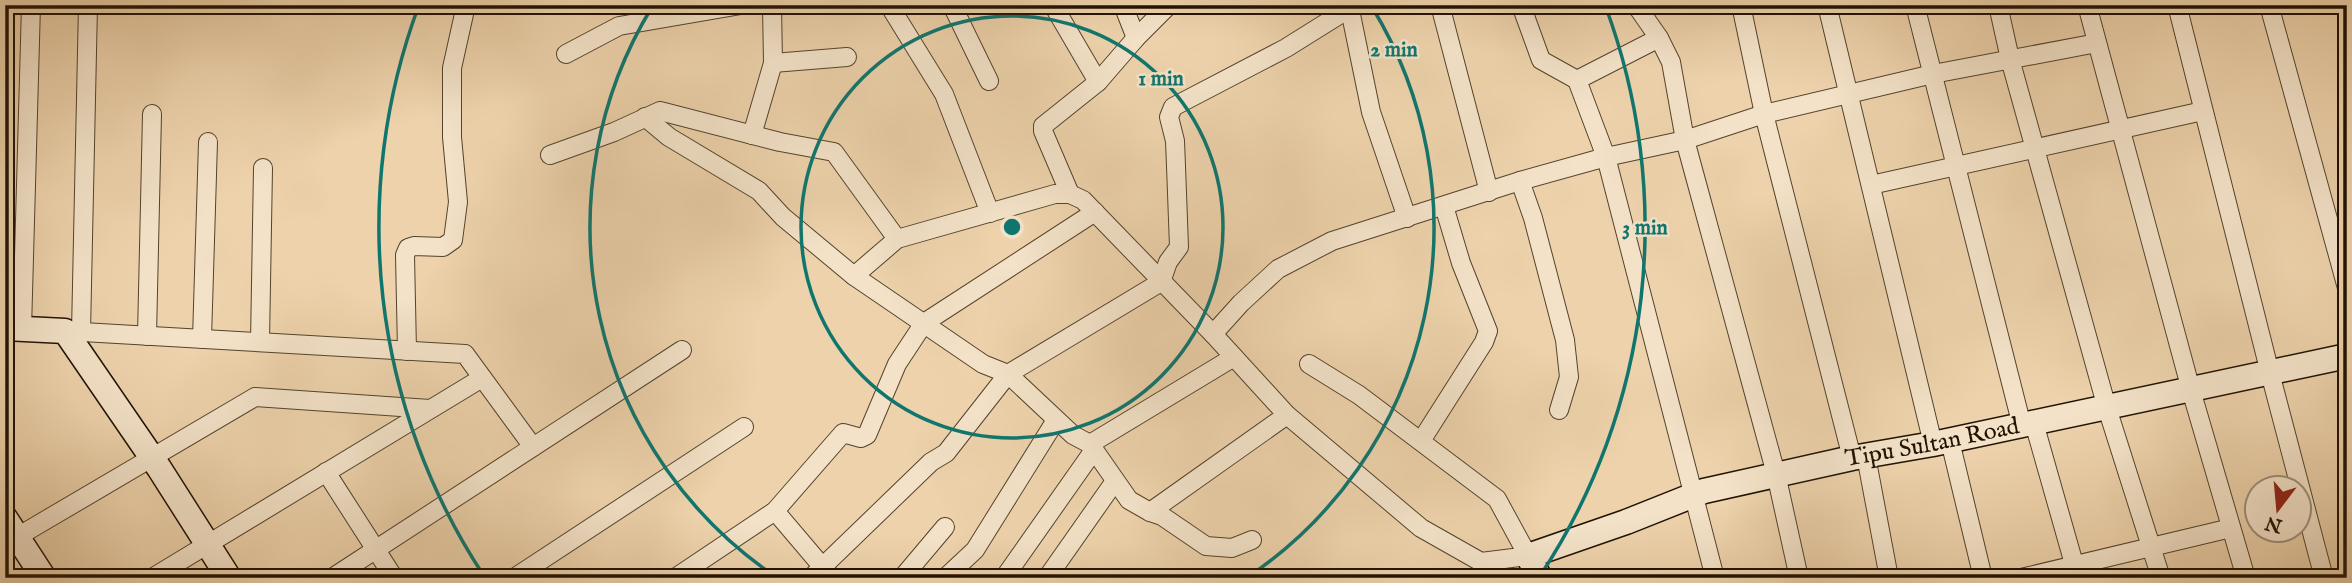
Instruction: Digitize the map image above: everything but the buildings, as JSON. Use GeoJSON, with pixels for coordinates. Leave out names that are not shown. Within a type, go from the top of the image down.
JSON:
{"type":"FeatureCollection","features":[{"type":"Feature","properties":{"kind":"main road"},"geometry":{"type":"LineString","coordinates":[[14,329],[73,331],[229,578]]}},
{"type":"Feature","properties":{"kind":"main road","name":"Tipu Sultan Road"},"geometry":{"type":"LineString","coordinates":[[1528,556],[1694,495],[1776,474],[1942,443],[2347,356]]}},
{"type":"Feature","properties":{"kind":"main road"},"geometry":{"type":"LineString","coordinates":[[11,528],[44,578]]}},
{"type":"Feature","properties":{"kind":"main road"},"geometry":{"type":"LineString","coordinates":[[1528,556],[1540,578]]}},
{"type":"Feature","properties":{"kind":"street"},"geometry":{"type":"LineString","coordinates":[[14,329],[31,5]]}},
{"type":"Feature","properties":{"kind":"street"},"geometry":{"type":"LineString","coordinates":[[88,5],[73,331],[465,354],[533,447]]}},
{"type":"Feature","properties":{"kind":"street"},"geometry":{"type":"LineString","coordinates":[[407,351],[405,255],[408,248],[414,246],[443,247],[453,240],[458,201],[452,138],[452,68],[466,5]]}},
{"type":"Feature","properties":{"kind":"street"},"geometry":{"type":"LineString","coordinates":[[566,54],[619,26],[741,5]]}},
{"type":"Feature","properties":{"kind":"street"},"geometry":{"type":"LineString","coordinates":[[752,135],[773,64],[772,5]]}},
{"type":"Feature","properties":{"kind":"street"},"geometry":{"type":"LineString","coordinates":[[889,5],[944,94],[990,214]]}},
{"type":"Feature","properties":{"kind":"street"},"geometry":{"type":"LineString","coordinates":[[952,5],[989,81]]}},
{"type":"Feature","properties":{"kind":"street"},"geometry":{"type":"LineString","coordinates":[[1053,5],[1098,82]]}},
{"type":"Feature","properties":{"kind":"street"},"geometry":{"type":"LineString","coordinates":[[1123,5],[1136,38]]}},
{"type":"Feature","properties":{"kind":"street"},"geometry":{"type":"LineString","coordinates":[[1070,194],[1043,126],[1098,82],[1169,5]]}},
{"type":"Feature","properties":{"kind":"street"},"geometry":{"type":"LineString","coordinates":[[1440,5],[1489,192]]}},
{"type":"Feature","properties":{"kind":"street"},"geometry":{"type":"LineString","coordinates":[[1521,5],[1541,60],[1577,80],[1606,157],[1715,578]]}},
{"type":"Feature","properties":{"kind":"street"},"geometry":{"type":"LineString","coordinates":[[1636,5],[1659,38],[1671,62],[1685,139],[1776,474],[1799,578]]}},
{"type":"Feature","properties":{"kind":"street"},"geometry":{"type":"LineString","coordinates":[[1741,5],[1765,114],[1859,457],[1889,578]]}},
{"type":"Feature","properties":{"kind":"street"},"geometry":{"type":"LineString","coordinates":[[1827,5],[1871,186],[1942,443],[1983,578]]}},
{"type":"Feature","properties":{"kind":"street"},"geometry":{"type":"LineString","coordinates":[[1915,5],[1956,166],[2028,425],[2075,572]]}},
{"type":"Feature","properties":{"kind":"street"},"geometry":{"type":"LineString","coordinates":[[1998,5],[2010,59],[2108,408],[2161,578]]}},
{"type":"Feature","properties":{"kind":"street"},"geometry":{"type":"LineString","coordinates":[[2087,5],[2190,390],[2246,578]]}},
{"type":"Feature","properties":{"kind":"street"},"geometry":{"type":"LineString","coordinates":[[2177,5],[2324,578]]}},
{"type":"Feature","properties":{"kind":"street"},"geometry":{"type":"LineString","coordinates":[[2269,5],[2347,288]]}},
{"type":"Feature","properties":{"kind":"street"},"geometry":{"type":"LineString","coordinates":[[775,511],[822,575],[931,462],[946,453],[1009,374],[1161,282],[1168,262],[1179,247],[1177,166],[1169,117],[1173,107],[1286,48],[1349,6],[1371,112],[1407,218]]}},
{"type":"Feature","properties":{"kind":"street"},"geometry":{"type":"LineString","coordinates":[[1577,80],[1659,38]]}},
{"type":"Feature","properties":{"kind":"street"},"geometry":{"type":"LineString","coordinates":[[1213,334],[1241,303],[1278,269],[1332,241],[1520,181],[1685,139],[1765,114],[1933,74],[2097,43]]}},
{"type":"Feature","properties":{"kind":"street"},"geometry":{"type":"LineString","coordinates":[[773,64],[846,57]]}},
{"type":"Feature","properties":{"kind":"street"},"geometry":{"type":"LineString","coordinates":[[550,155],[614,132],[660,111],[752,135],[834,152],[897,239]]}},
{"type":"Feature","properties":{"kind":"street"},"geometry":{"type":"LineString","coordinates":[[1871,186],[2203,111]]}},
{"type":"Feature","properties":{"kind":"street"},"geometry":{"type":"LineString","coordinates":[[146,336],[152,114]]}},
{"type":"Feature","properties":{"kind":"street"},"geometry":{"type":"LineString","coordinates":[[645,117],[669,137],[759,191],[783,218],[854,276],[983,364],[1009,374],[1073,435],[1092,447],[1129,500],[1162,516],[1206,546],[1232,548],[1252,540]]}},
{"type":"Feature","properties":{"kind":"street"},"geometry":{"type":"LineString","coordinates":[[202,339],[208,142]]}},
{"type":"Feature","properties":{"kind":"street"},"geometry":{"type":"LineString","coordinates":[[260,342],[263,168]]}},
{"type":"Feature","properties":{"kind":"street"},"geometry":{"type":"LineString","coordinates":[[1520,181],[1533,218],[1565,340],[1569,377],[1559,410]]}},
{"type":"Feature","properties":{"kind":"street"},"geometry":{"type":"LineString","coordinates":[[854,276],[897,239],[1055,194],[1070,194],[1083,200],[1095,212],[1287,415],[1421,528],[1484,570],[1528,556],[1497,499],[1359,395],[1309,364]]}},
{"type":"Feature","properties":{"kind":"street"},"geometry":{"type":"LineString","coordinates":[[1421,441],[1484,342],[1488,331],[1461,263],[1444,206]]}},
{"type":"Feature","properties":{"kind":"street"},"geometry":{"type":"LineString","coordinates":[[675,578],[775,511],[843,433],[861,438],[867,435],[897,364],[924,323],[1095,212]]}},
{"type":"Feature","properties":{"kind":"street"},"geometry":{"type":"LineString","coordinates":[[332,578],[681,351]]}},
{"type":"Feature","properties":{"kind":"street"},"geometry":{"type":"LineString","coordinates":[[1004,578],[1092,447],[1234,357]]}},
{"type":"Feature","properties":{"kind":"street"},"geometry":{"type":"LineString","coordinates":[[152,578],[482,378]]}},
{"type":"Feature","properties":{"kind":"street"},"geometry":{"type":"LineString","coordinates":[[11,528],[152,457],[255,397],[430,408]]}},
{"type":"Feature","properties":{"kind":"street"},"geometry":{"type":"LineString","coordinates":[[1150,512],[1287,415]]}},
{"type":"Feature","properties":{"kind":"street"},"geometry":{"type":"LineString","coordinates":[[945,578],[975,550],[1056,420]]}},
{"type":"Feature","properties":{"kind":"street"},"geometry":{"type":"LineString","coordinates":[[514,578],[744,428]]}},
{"type":"Feature","properties":{"kind":"street"},"geometry":{"type":"LineString","coordinates":[[326,472],[394,578]]}},
{"type":"Feature","properties":{"kind":"street"},"geometry":{"type":"LineString","coordinates":[[1047,578],[1115,481]]}},
{"type":"Feature","properties":{"kind":"street"},"geometry":{"type":"LineString","coordinates":[[902,578],[945,527]]}},
{"type":"Feature","properties":{"kind":"street"},"geometry":{"type":"LineString","coordinates":[[2021,578],[2075,572],[2152,547],[2231,528]]}}]}
